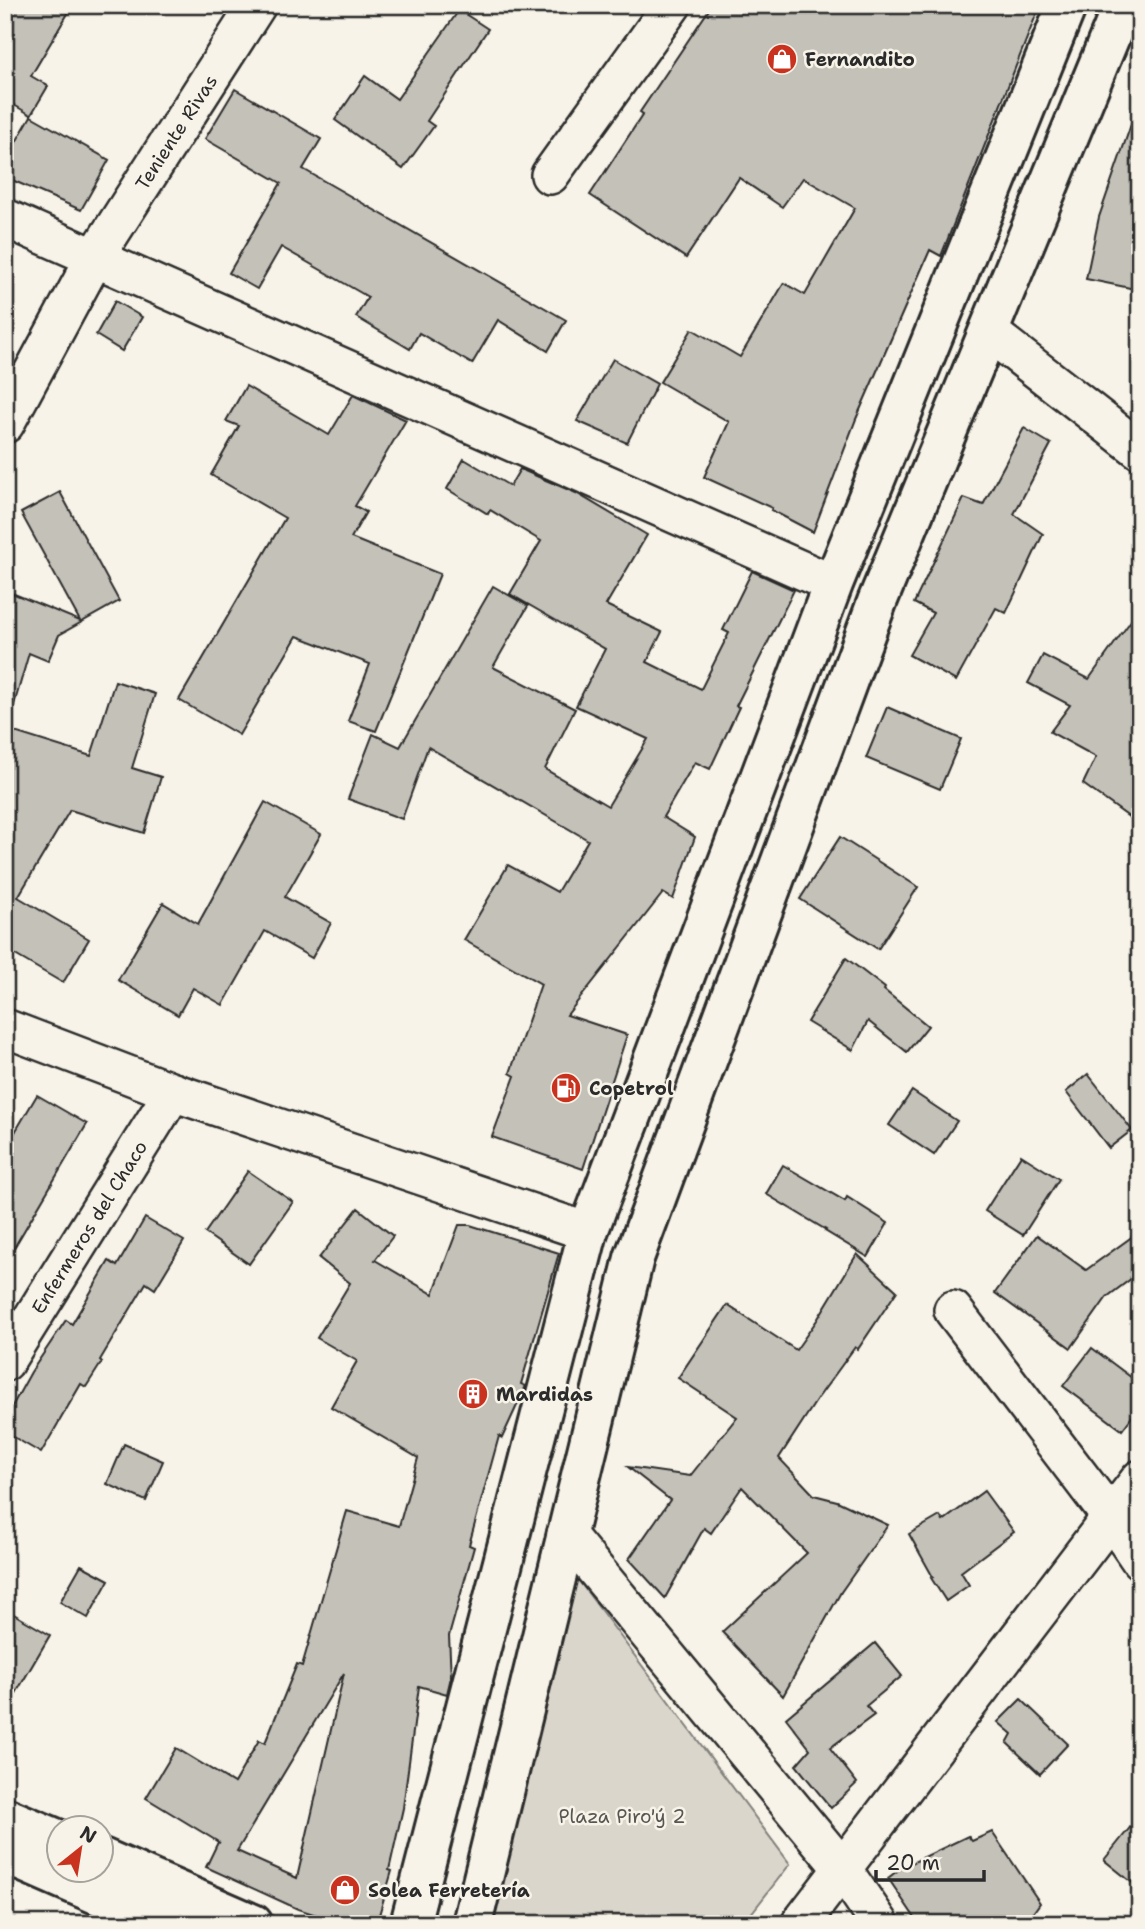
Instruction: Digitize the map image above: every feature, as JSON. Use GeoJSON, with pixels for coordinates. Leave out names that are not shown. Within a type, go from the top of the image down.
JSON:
{"type":"FeatureCollection","features":[{"type":"Feature","properties":{"kind":"main road"},"geometry":{"type":"LineString","coordinates":[[410,1924],[588,1232],[833,584],[1068,5]]}},
{"type":"Feature","properties":{"kind":"main road"},"geometry":{"type":"LineString","coordinates":[[472,1924],[634,1258],[877,602],[1123,5]]}},
{"type":"Feature","properties":{"kind":"main road"},"geometry":{"type":"LineString","coordinates":[[5,1817],[46,1834]]}},
{"type":"Feature","properties":{"kind":"main road"},"geometry":{"type":"LineString","coordinates":[[5,1854],[165,1924]]}},
{"type":"Feature","properties":{"kind":"main road"},"geometry":{"type":"LineString","coordinates":[[116,1864],[253,1924]]}},
{"type":"Feature","properties":{"kind":"street","name":"Teniente Rivas"},"geometry":{"type":"LineString","coordinates":[[5,424],[94,259],[257,5]]}},
{"type":"Feature","properties":{"kind":"street"},"geometry":{"type":"LineString","coordinates":[[550,174],[672,5]]}},
{"type":"Feature","properties":{"kind":"street"},"geometry":{"type":"LineString","coordinates":[[5,218],[833,584]]}},
{"type":"Feature","properties":{"kind":"street"},"geometry":{"type":"LineString","coordinates":[[990,333],[1140,450]]}},
{"type":"Feature","properties":{"kind":"street"},"geometry":{"type":"LineString","coordinates":[[5,1028],[173,1092],[588,1232]]}},
{"type":"Feature","properties":{"kind":"street","name":"Enfermeros del Chaco"},"geometry":{"type":"LineString","coordinates":[[5,1362],[173,1092]]}},
{"type":"Feature","properties":{"kind":"street"},"geometry":{"type":"LineString","coordinates":[[953,1310],[1110,1516],[1140,1560]]}},
{"type":"Feature","properties":{"kind":"street"},"geometry":{"type":"LineString","coordinates":[[800,1924],[1140,1479]]}},
{"type":"Feature","properties":{"kind":"street"},"geometry":{"type":"LineString","coordinates":[[566,1534],[841,1867],[880,1924]]}},
{"type":"Feature","properties":{"kind":"green space","name":"Plaza Piro'ý 2"},"geometry":{"type":"Polygon","coordinates":[[[573,1573],[790,1864],[743,1924],[485,1924],[573,1573]]]}},
{"type":"Feature","properties":{"kind":"building"},"geometry":{"type":"Polygon","coordinates":[[[5,5],[73,5],[31,76],[48,86],[31,115],[14,105],[5,120],[5,5]]]}},
{"type":"Feature","properties":{"kind":"building"},"geometry":{"type":"Polygon","coordinates":[[[712,5],[1040,5],[941,256],[930,250],[856,419],[813,532],[771,510],[772,508],[704,477],[729,422],[660,382],[692,329],[740,357],[784,283],[805,295],[855,208],[803,178],[782,207],[739,178],[686,258],[590,195],[643,114],[640,112],[712,5]]]}},
{"type":"Feature","properties":{"kind":"building"},"geometry":{"type":"Polygon","coordinates":[[[459,10],[488,29],[427,121],[434,126],[403,169],[335,120],[365,76],[397,99],[459,10]]]}},
{"type":"Feature","properties":{"kind":"building"},"geometry":{"type":"Polygon","coordinates":[[[235,89],[321,139],[303,169],[566,320],[548,351],[498,320],[472,364],[419,333],[410,349],[356,317],[368,297],[281,247],[257,289],[229,273],[281,183],[205,139],[235,89]]]}},
{"type":"Feature","properties":{"kind":"building"},"geometry":{"type":"Polygon","coordinates":[[[1135,113],[1140,113],[1140,290],[1086,279],[1099,217],[1135,113]]]}},
{"type":"Feature","properties":{"kind":"building"},"geometry":{"type":"Polygon","coordinates":[[[31,116],[109,160],[81,210],[5,177],[5,161],[31,116]]]}},
{"type":"Feature","properties":{"kind":"building"},"geometry":{"type":"Polygon","coordinates":[[[115,301],[142,317],[122,351],[96,335],[115,301]]]}},
{"type":"Feature","properties":{"kind":"building"},"geometry":{"type":"Polygon","coordinates":[[[613,359],[657,384],[627,443],[577,421],[613,359]]]}},
{"type":"Feature","properties":{"kind":"building"},"geometry":{"type":"Polygon","coordinates":[[[246,386],[329,435],[353,395],[406,420],[355,506],[366,512],[351,538],[440,574],[376,731],[348,721],[370,664],[297,636],[239,735],[179,700],[285,518],[211,475],[239,426],[226,421],[246,386]]]}},
{"type":"Feature","properties":{"kind":"building"},"geometry":{"type":"Polygon","coordinates":[[[1024,428],[1051,444],[1014,514],[1043,534],[1006,613],[996,608],[956,681],[909,655],[933,613],[914,603],[964,498],[983,505],[1024,428]]]}},
{"type":"Feature","properties":{"kind":"building"},"geometry":{"type":"Polygon","coordinates":[[[464,459],[510,486],[520,469],[576,493],[647,535],[606,605],[662,632],[647,662],[701,689],[729,633],[723,630],[752,571],[794,590],[736,706],[739,707],[710,769],[695,762],[663,817],[695,837],[673,899],[663,893],[567,1015],[627,1035],[583,1169],[492,1137],[515,1076],[510,1073],[541,984],[464,940],[508,865],[557,892],[588,840],[428,747],[402,819],[348,799],[373,734],[400,747],[493,586],[528,606],[493,667],[575,709],[545,769],[608,806],[648,739],[576,706],[605,649],[510,594],[541,541],[490,510],[488,514],[447,489],[464,459]]]}},
{"type":"Feature","properties":{"kind":"building"},"geometry":{"type":"Polygon","coordinates":[[[60,492],[119,601],[59,635],[48,661],[29,653],[14,705],[5,704],[5,610],[12,593],[80,621],[21,513],[60,492]]]}},
{"type":"Feature","properties":{"kind":"building"},"geometry":{"type":"Polygon","coordinates":[[[1140,608],[1140,825],[1083,784],[1096,757],[1050,732],[1070,705],[1028,683],[1043,655],[1089,679],[1140,608]]]}},
{"type":"Feature","properties":{"kind":"building"},"geometry":{"type":"Polygon","coordinates":[[[115,681],[155,694],[132,768],[161,777],[144,833],[70,810],[18,897],[89,939],[63,983],[5,949],[5,729],[91,756],[115,681]]]}},
{"type":"Feature","properties":{"kind":"building"},"geometry":{"type":"Polygon","coordinates":[[[887,707],[961,739],[940,789],[866,758],[887,707]]]}},
{"type":"Feature","properties":{"kind":"building"},"geometry":{"type":"Polygon","coordinates":[[[265,802],[321,834],[285,897],[331,923],[312,958],[265,931],[223,1005],[193,988],[178,1015],[118,980],[163,903],[198,924],[265,802]]]}},
{"type":"Feature","properties":{"kind":"building"},"geometry":{"type":"Polygon","coordinates":[[[840,837],[918,887],[878,949],[800,899],[840,837]]]}},
{"type":"Feature","properties":{"kind":"building"},"geometry":{"type":"Polygon","coordinates":[[[846,958],[928,1026],[907,1052],[868,1021],[853,1050],[807,1022],[846,958]]]}},
{"type":"Feature","properties":{"kind":"building"},"geometry":{"type":"Polygon","coordinates":[[[1088,1074],[1132,1130],[1109,1148],[1066,1092],[1088,1074]]]}},
{"type":"Feature","properties":{"kind":"building"},"geometry":{"type":"Polygon","coordinates":[[[912,1091],[957,1121],[934,1155],[889,1125],[912,1091]]]}},
{"type":"Feature","properties":{"kind":"building"},"geometry":{"type":"Polygon","coordinates":[[[37,1095],[87,1124],[5,1263],[5,1149],[37,1095]]]}},
{"type":"Feature","properties":{"kind":"building"},"geometry":{"type":"Polygon","coordinates":[[[1021,1155],[1059,1179],[1023,1235],[985,1211],[1021,1155]]]}},
{"type":"Feature","properties":{"kind":"building"},"geometry":{"type":"Polygon","coordinates":[[[783,1165],[845,1201],[847,1197],[888,1223],[868,1257],[766,1194],[783,1165]]]}},
{"type":"Feature","properties":{"kind":"building"},"geometry":{"type":"Polygon","coordinates":[[[248,1171],[293,1202],[249,1264],[205,1233],[248,1171]]]}},
{"type":"Feature","properties":{"kind":"building"},"geometry":{"type":"Polygon","coordinates":[[[358,1208],[393,1236],[375,1260],[433,1294],[459,1225],[470,1225],[559,1253],[521,1384],[526,1386],[502,1438],[499,1436],[469,1545],[474,1547],[449,1636],[451,1677],[447,1694],[419,1686],[403,1808],[389,1870],[392,1871],[379,1915],[354,1924],[344,1924],[298,1909],[206,1867],[218,1842],[220,1843],[146,1798],[176,1748],[234,1783],[259,1740],[265,1743],[297,1664],[302,1666],[347,1511],[399,1526],[418,1458],[331,1407],[357,1361],[317,1338],[350,1283],[319,1258],[358,1208]],[[344,1673],[237,1851],[297,1878],[344,1673]]]}},
{"type":"Feature","properties":{"kind":"building"},"geometry":{"type":"Polygon","coordinates":[[[145,1218],[184,1241],[155,1289],[146,1283],[100,1360],[102,1362],[86,1387],[81,1384],[41,1453],[5,1432],[5,1419],[31,1372],[66,1320],[72,1324],[109,1261],[117,1266],[145,1218]]]}},
{"type":"Feature","properties":{"kind":"building"},"geometry":{"type":"Polygon","coordinates":[[[1140,1231],[1140,1272],[1107,1297],[1071,1348],[995,1293],[1037,1235],[1086,1270],[1140,1231]]]}},
{"type":"Feature","properties":{"kind":"building"},"geometry":{"type":"Polygon","coordinates":[[[857,1254],[897,1291],[858,1349],[855,1347],[818,1398],[779,1458],[814,1495],[837,1501],[888,1525],[841,1592],[783,1696],[722,1632],[807,1553],[742,1487],[711,1533],[704,1528],[665,1598],[629,1559],[670,1500],[628,1467],[690,1476],[737,1417],[678,1378],[727,1305],[796,1350],[857,1254]]]}},
{"type":"Feature","properties":{"kind":"building"},"geometry":{"type":"Polygon","coordinates":[[[1092,1348],[1140,1384],[1140,1406],[1122,1430],[1063,1386],[1092,1348]]]}},
{"type":"Feature","properties":{"kind":"building"},"geometry":{"type":"Polygon","coordinates":[[[124,1444],[163,1461],[146,1501],[107,1484],[124,1444]]]}},
{"type":"Feature","properties":{"kind":"building"},"geometry":{"type":"Polygon","coordinates":[[[984,1491],[1014,1532],[961,1572],[969,1585],[946,1601],[909,1534],[940,1516],[943,1521],[984,1491]]]}},
{"type":"Feature","properties":{"kind":"building"},"geometry":{"type":"Polygon","coordinates":[[[81,1565],[109,1580],[88,1618],[60,1602],[81,1565]]]}},
{"type":"Feature","properties":{"kind":"building"},"geometry":{"type":"Polygon","coordinates":[[[5,1609],[50,1635],[5,1712],[5,1609]]]}},
{"type":"Feature","properties":{"kind":"building"},"geometry":{"type":"Polygon","coordinates":[[[875,1643],[902,1676],[866,1706],[874,1715],[830,1748],[857,1783],[831,1808],[796,1765],[810,1749],[786,1718],[875,1643]]]}},
{"type":"Feature","properties":{"kind":"building"},"geometry":{"type":"Polygon","coordinates":[[[1021,1699],[1068,1744],[1040,1774],[1007,1743],[1012,1734],[998,1722],[1021,1699]]]}},
{"type":"Feature","properties":{"kind":"building"},"geometry":{"type":"Polygon","coordinates":[[[1140,1815],[1140,1889],[1104,1860],[1140,1815]]]}},
{"type":"Feature","properties":{"kind":"building"},"geometry":{"type":"Polygon","coordinates":[[[992,1832],[1040,1903],[1025,1924],[919,1924],[888,1878],[901,1868],[968,1836],[972,1841],[992,1832]]]}},
{"type":"Feature","properties":{"kind":"place","name":"Fernandito"},"geometry":{"type":"Point","coordinates":[782,59]}},
{"type":"Feature","properties":{"kind":"place","name":"Copetrol"},"geometry":{"type":"Point","coordinates":[566,1088]}},
{"type":"Feature","properties":{"kind":"place","name":"Mardidas"},"geometry":{"type":"Point","coordinates":[473,1394]}},
{"type":"Feature","properties":{"kind":"place","name":"Solea Ferretería"},"geometry":{"type":"Point","coordinates":[345,1890]}}]}
